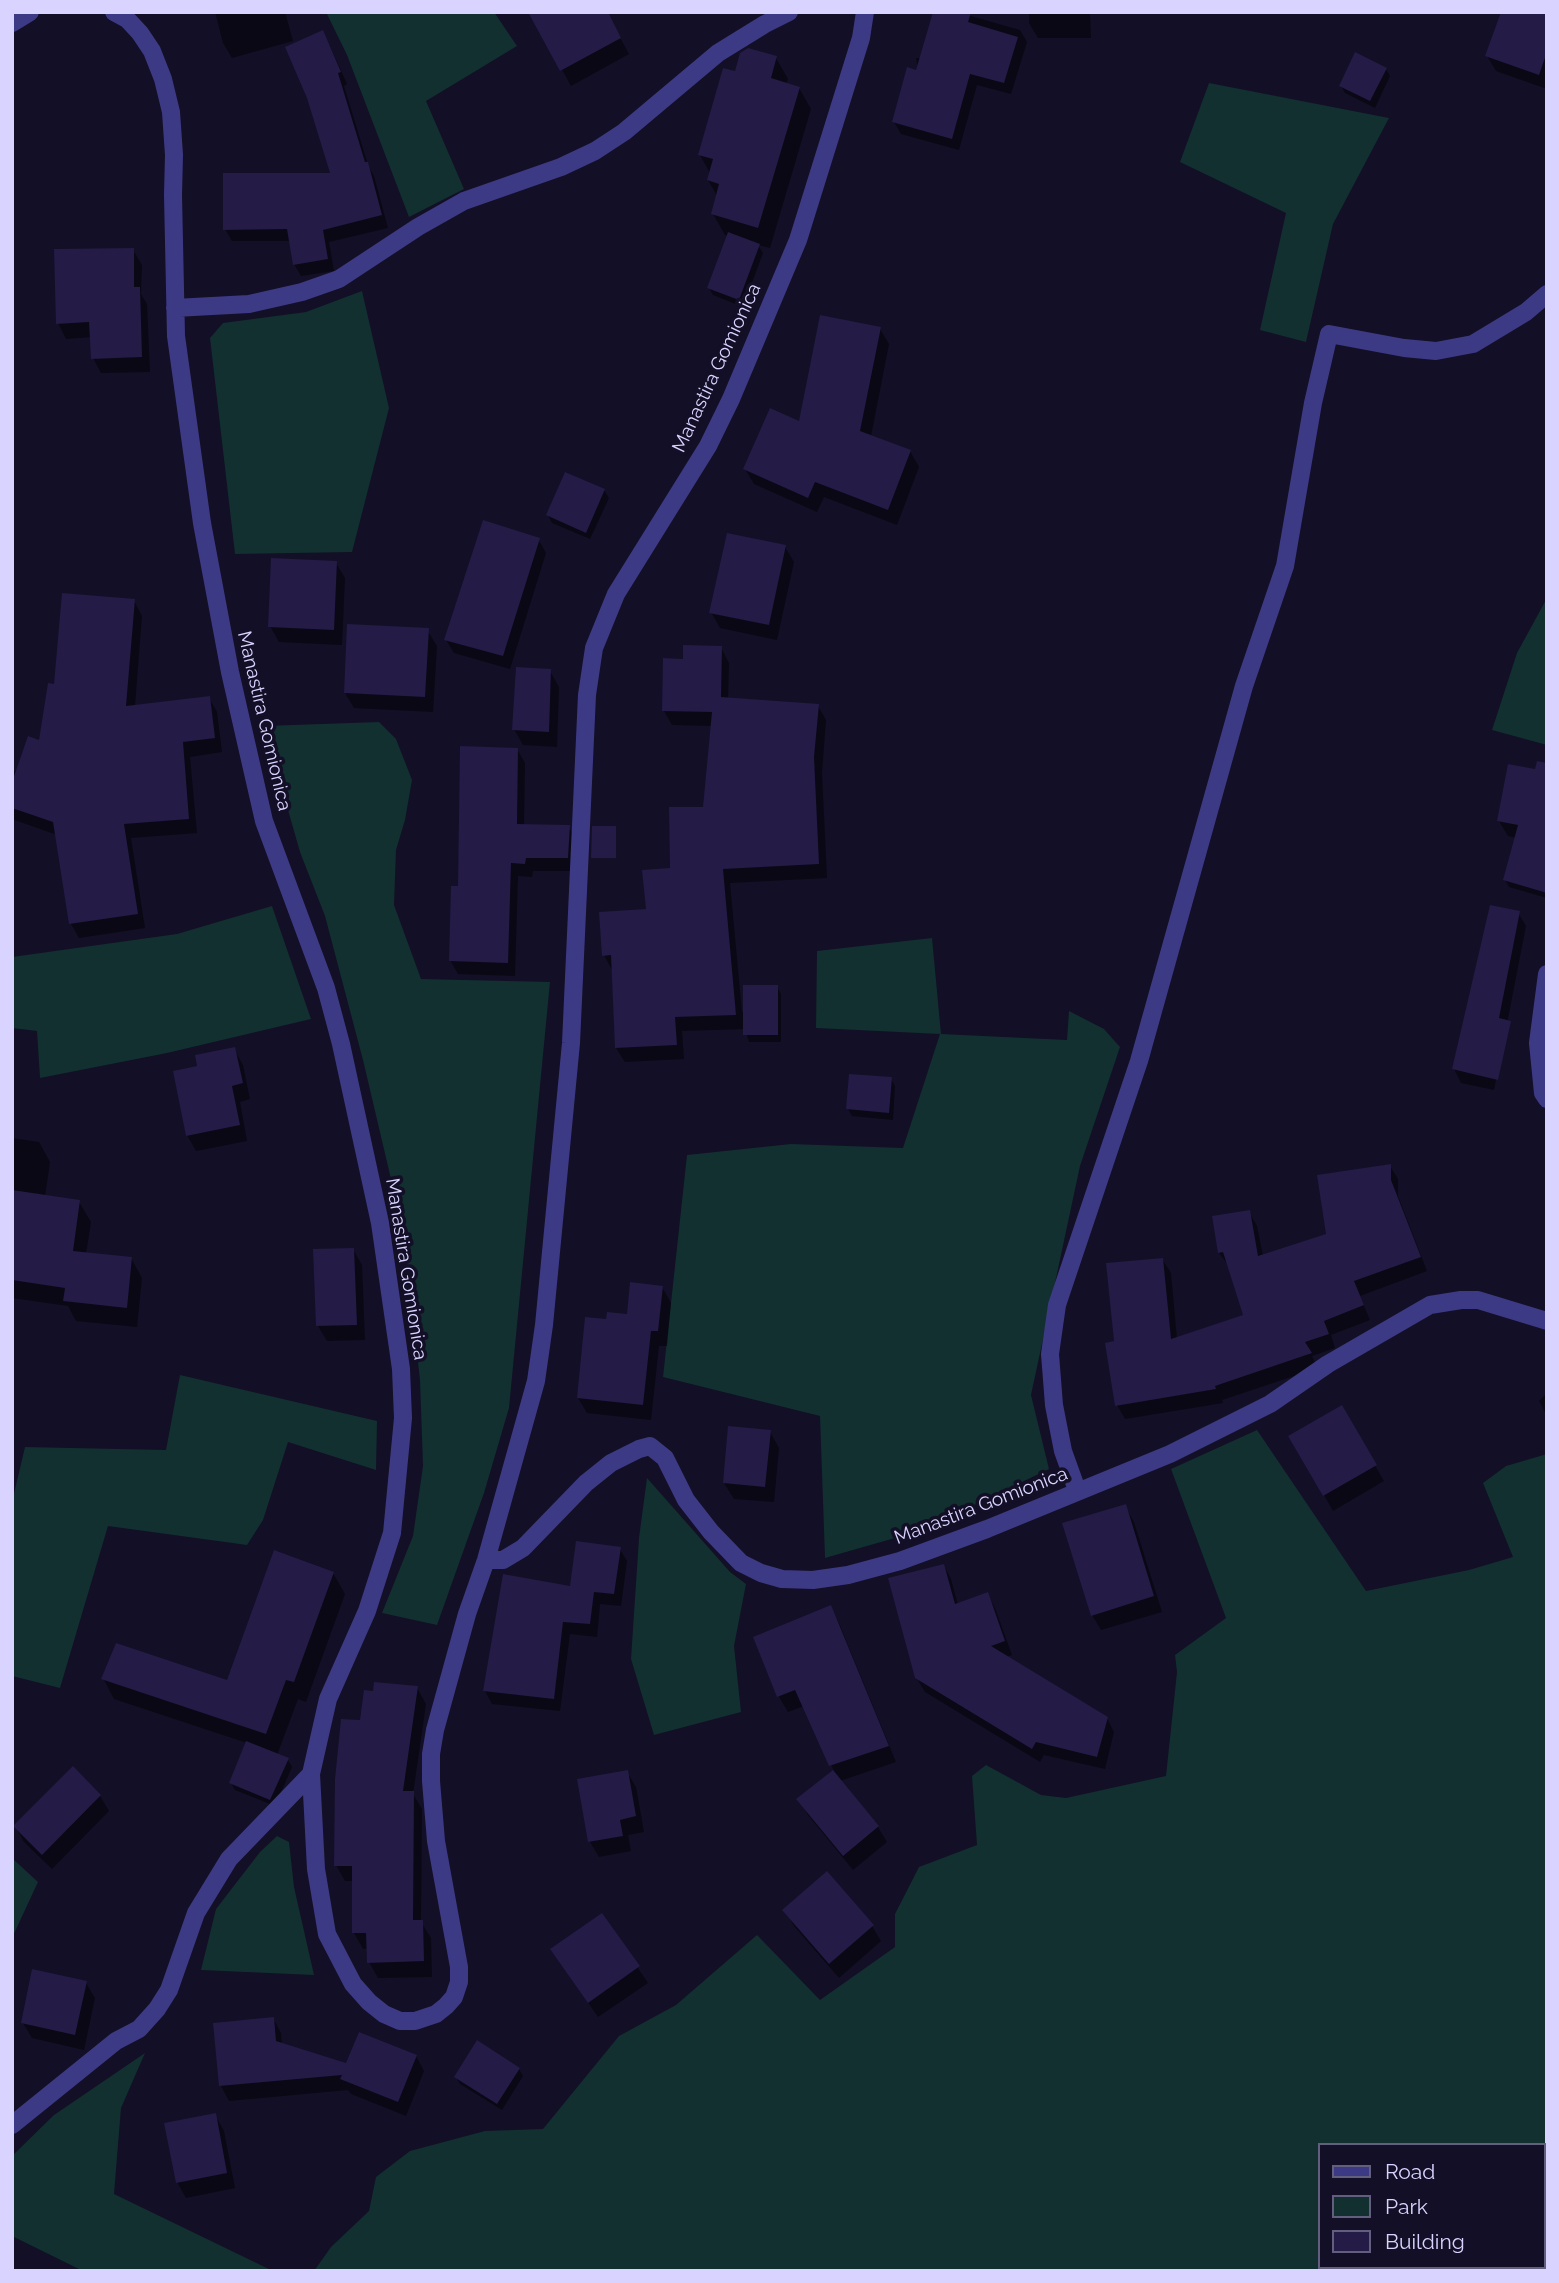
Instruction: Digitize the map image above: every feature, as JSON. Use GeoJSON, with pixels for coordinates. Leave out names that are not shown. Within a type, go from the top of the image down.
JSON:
{"type":"FeatureCollection","features":[{"type":"Feature","properties":{"kind":"street"},"geometry":{"type":"LineString","coordinates":[[12,23],[30,12]]}},
{"type":"Feature","properties":{"kind":"street","name":"Manastira Gomionica"},"geometry":{"type":"LineString","coordinates":[[114,12],[133,26],[152,51],[172,113],[176,336],[202,523],[230,673],[264,821],[326,988],[341,1044],[380,1223],[401,1369],[403,1418],[392,1533],[367,1611],[328,1699],[311,1774],[316,1869],[327,1934],[353,1984],[384,2014],[400,2021],[415,2021],[436,2014],[454,1997],[458,1982],[459,1967],[436,1841],[431,1754],[435,1730],[467,1614],[486,1560],[536,1381],[544,1325],[571,1043],[587,695],[594,648],[616,594],[708,446],[798,240],[861,38],[865,12]]}},
{"type":"Feature","properties":{"kind":"street"},"geometry":{"type":"LineString","coordinates":[[175,308],[249,304],[302,292],[340,279],[418,227],[464,201],[561,167],[595,151],[624,132],[718,53],[789,12]]}},
{"type":"Feature","properties":{"kind":"street"},"geometry":{"type":"LineString","coordinates":[[1077,1490],[1063,1451],[1054,1405],[1050,1354],[1057,1305],[1139,1061],[1244,686],[1285,566],[1313,403],[1329,334],[1436,351],[1473,344],[1525,312],[1547,294]]}},
{"type":"Feature","properties":{"kind":"street"},"geometry":{"type":"LineString","coordinates":[[1547,974],[1538,1043],[1543,1093],[1547,1099]]}},
{"type":"Feature","properties":{"kind":"street","name":"Manastira Gomionica"},"geometry":{"type":"LineString","coordinates":[[486,1560],[503,1560],[523,1548],[586,1483],[611,1463],[650,1446],[665,1458],[686,1500],[711,1532],[741,1563],[782,1579],[813,1580],[848,1575],[987,1529],[1170,1454],[1270,1404],[1328,1364],[1430,1306],[1461,1300],[1478,1300],[1547,1321]]}},
{"type":"Feature","properties":{"kind":"street"},"geometry":{"type":"LineString","coordinates":[[12,2125],[116,2041],[139,2029],[157,2009],[178,1969],[196,1913],[229,1859],[311,1774]]}},
{"type":"Feature","properties":{"kind":"green space"},"geometry":{"type":"Polygon","coordinates":[[[326,12],[494,12],[517,46],[426,101],[464,189],[409,217],[347,55],[326,12]]]}},
{"type":"Feature","properties":{"kind":"green space"},"geometry":{"type":"Polygon","coordinates":[[[1209,83],[1389,118],[1333,224],[1306,342],[1260,330],[1286,213],[1180,162],[1209,83]]]}},
{"type":"Feature","properties":{"kind":"green space"},"geometry":{"type":"Polygon","coordinates":[[[362,291],[389,408],[352,552],[235,554],[210,338],[223,323],[306,312],[362,291]]]}},
{"type":"Feature","properties":{"kind":"green space"},"geometry":{"type":"Polygon","coordinates":[[[1547,598],[1547,745],[1492,730],[1517,653],[1547,598]]]}},
{"type":"Feature","properties":{"kind":"green space"},"geometry":{"type":"Polygon","coordinates":[[[379,722],[396,739],[412,780],[396,850],[394,905],[421,979],[550,982],[509,1408],[484,1493],[437,1625],[382,1613],[413,1536],[423,1466],[420,1380],[403,1230],[363,1060],[325,916],[300,852],[264,726],[379,722]]]}},
{"type":"Feature","properties":{"kind":"green space"},"geometry":{"type":"Polygon","coordinates":[[[272,906],[311,1019],[167,1053],[40,1078],[37,1031],[12,1028],[12,957],[177,934],[272,906]]]}},
{"type":"Feature","properties":{"kind":"green space"},"geometry":{"type":"Polygon","coordinates":[[[932,938],[941,1034],[1067,1040],[1069,1011],[1104,1029],[1120,1047],[1080,1166],[1031,1395],[1049,1469],[923,1530],[825,1558],[820,1416],[663,1377],[687,1155],[791,1144],[903,1148],[940,1034],[816,1028],[817,951],[932,938]]]}},
{"type":"Feature","properties":{"kind":"green space"},"geometry":{"type":"Polygon","coordinates":[[[180,1375],[377,1421],[376,1470],[288,1442],[263,1520],[247,1545],[108,1526],[60,1688],[12,1676],[12,1502],[25,1447],[166,1450],[180,1375]]]}},
{"type":"Feature","properties":{"kind":"green space"},"geometry":{"type":"Polygon","coordinates":[[[1257,1430],[1366,1591],[1469,1570],[1513,1557],[1483,1483],[1506,1466],[1547,1454],[1547,2271],[314,2271],[331,2247],[369,2211],[376,2177],[410,2151],[485,2131],[543,2129],[619,2036],[676,2005],[757,1935],[820,2000],[895,1947],[895,1914],[919,1867],[977,1845],[972,1776],[986,1765],[1041,1795],[1066,1798],[1166,1776],[1177,1672],[1175,1655],[1226,1618],[1171,1469],[1257,1430]]]}},
{"type":"Feature","properties":{"kind":"green space"},"geometry":{"type":"Polygon","coordinates":[[[647,1478],[730,1572],[746,1584],[734,1646],[741,1712],[654,1735],[631,1659],[639,1538],[647,1478]]]}},
{"type":"Feature","properties":{"kind":"green space"},"geometry":{"type":"Polygon","coordinates":[[[277,1836],[289,1842],[294,1887],[314,1975],[201,1970],[216,1909],[260,1852],[277,1836]]]}},
{"type":"Feature","properties":{"kind":"green space"},"geometry":{"type":"Polygon","coordinates":[[[12,1858],[38,1882],[12,1938],[12,1858]]]}},
{"type":"Feature","properties":{"kind":"green space"},"geometry":{"type":"Polygon","coordinates":[[[145,2053],[121,2108],[114,2194],[273,2271],[83,2271],[12,2236],[12,2156],[54,2115],[145,2053]]]}},
{"type":"Feature","properties":{"kind":"building"},"geometry":{"type":"Polygon","coordinates":[[[528,12],[608,12],[621,38],[560,71],[528,12]]]}},
{"type":"Feature","properties":{"kind":"building"},"geometry":{"type":"Polygon","coordinates":[[[933,12],[971,12],[968,22],[1018,37],[1004,83],[970,74],[952,139],[892,122],[907,67],[916,70],[933,12]]]}},
{"type":"Feature","properties":{"kind":"building"},"geometry":{"type":"Polygon","coordinates":[[[1501,12],[1547,12],[1547,52],[1539,75],[1485,56],[1501,12]]]}},
{"type":"Feature","properties":{"kind":"building"},"geometry":{"type":"Polygon","coordinates":[[[323,30],[341,72],[338,73],[365,162],[368,162],[382,215],[323,230],[328,259],[293,265],[287,229],[223,230],[223,173],[330,173],[307,98],[285,47],[323,30]]]}},
{"type":"Feature","properties":{"kind":"building"},"geometry":{"type":"Polygon","coordinates":[[[748,48],[777,56],[771,78],[800,87],[758,228],[711,214],[719,184],[707,180],[713,159],[698,155],[723,68],[735,71],[740,53],[748,48]]]}},
{"type":"Feature","properties":{"kind":"building"},"geometry":{"type":"Polygon","coordinates":[[[1355,52],[1387,68],[1370,101],[1339,86],[1355,52]]]}},
{"type":"Feature","properties":{"kind":"building"},"geometry":{"type":"Polygon","coordinates":[[[728,232],[760,244],[739,300],[707,288],[728,232]]]}},
{"type":"Feature","properties":{"kind":"building"},"geometry":{"type":"Polygon","coordinates":[[[134,248],[134,287],[140,287],[142,357],[91,359],[89,322],[56,324],[54,249],[134,248]]]}},
{"type":"Feature","properties":{"kind":"building"},"geometry":{"type":"Polygon","coordinates":[[[820,315],[881,327],[860,431],[911,450],[888,510],[815,482],[808,498],[743,469],[770,408],[799,421],[820,315]]]}},
{"type":"Feature","properties":{"kind":"building"},"geometry":{"type":"Polygon","coordinates":[[[565,472],[605,489],[586,533],[546,515],[565,472]]]}},
{"type":"Feature","properties":{"kind":"building"},"geometry":{"type":"Polygon","coordinates":[[[483,520],[540,538],[503,656],[444,640],[483,520]]]}},
{"type":"Feature","properties":{"kind":"building"},"geometry":{"type":"Polygon","coordinates":[[[727,533],[786,545],[769,625],[709,613],[727,533]]]}},
{"type":"Feature","properties":{"kind":"building"},"geometry":{"type":"Polygon","coordinates":[[[271,558],[337,561],[334,630],[268,627],[271,558]]]}},
{"type":"Feature","properties":{"kind":"building"},"geometry":{"type":"Polygon","coordinates":[[[62,593],[135,599],[126,706],[210,696],[215,738],[183,742],[189,819],[124,824],[138,914],[69,924],[53,822],[12,808],[12,782],[28,736],[39,740],[48,683],[54,684],[62,593]]]}},
{"type":"Feature","properties":{"kind":"building"},"geometry":{"type":"Polygon","coordinates":[[[347,624],[429,628],[425,697],[344,693],[347,624]]]}},
{"type":"Feature","properties":{"kind":"building"},"geometry":{"type":"Polygon","coordinates":[[[683,645],[722,646],[721,697],[819,704],[814,757],[819,864],[723,869],[736,1015],[675,1017],[677,1045],[615,1048],[611,955],[602,956],[599,912],[646,909],[642,870],[670,868],[669,807],[703,807],[712,712],[662,711],[663,658],[683,659],[683,645]]]}},
{"type":"Feature","properties":{"kind":"building"},"geometry":{"type":"Polygon","coordinates":[[[516,667],[551,669],[549,732],[512,730],[516,667]]]}},
{"type":"Feature","properties":{"kind":"building"},"geometry":{"type":"Polygon","coordinates":[[[460,746],[518,748],[517,824],[570,825],[568,858],[526,858],[525,864],[511,863],[508,963],[449,961],[451,886],[458,886],[460,746]]]}},
{"type":"Feature","properties":{"kind":"building"},"geometry":{"type":"Polygon","coordinates":[[[1537,761],[1547,763],[1547,893],[1503,880],[1518,825],[1497,821],[1508,764],[1535,769],[1537,761]]]}},
{"type":"Feature","properties":{"kind":"building"},"geometry":{"type":"Polygon","coordinates":[[[592,826],[616,826],[616,858],[591,858],[592,826]]]}},
{"type":"Feature","properties":{"kind":"building"},"geometry":{"type":"Polygon","coordinates":[[[1490,905],[1520,911],[1499,1018],[1511,1021],[1498,1080],[1452,1069],[1490,905]]]}},
{"type":"Feature","properties":{"kind":"building"},"geometry":{"type":"Polygon","coordinates":[[[743,985],[778,985],[778,1035],[743,1035],[743,985]]]}},
{"type":"Feature","properties":{"kind":"building"},"geometry":{"type":"Polygon","coordinates":[[[235,1047],[243,1083],[232,1086],[240,1125],[186,1136],[173,1071],[197,1066],[195,1055],[235,1047]]]}},
{"type":"Feature","properties":{"kind":"building"},"geometry":{"type":"Polygon","coordinates":[[[849,1074],[892,1077],[889,1113],[846,1109],[849,1074]]]}},
{"type":"Feature","properties":{"kind":"building"},"geometry":{"type":"Polygon","coordinates":[[[1391,1164],[1391,1180],[1421,1257],[1354,1281],[1364,1305],[1324,1321],[1329,1334],[1305,1342],[1312,1353],[1215,1386],[1216,1389],[1115,1406],[1105,1343],[1114,1341],[1106,1263],[1163,1258],[1171,1339],[1243,1315],[1223,1252],[1218,1253],[1212,1216],[1250,1210],[1258,1256],[1326,1234],[1317,1175],[1391,1164]]]}},
{"type":"Feature","properties":{"kind":"building"},"geometry":{"type":"Polygon","coordinates":[[[12,1190],[80,1200],[73,1251],[132,1257],[127,1308],[63,1301],[65,1288],[12,1280],[12,1190]]]}},
{"type":"Feature","properties":{"kind":"building"},"geometry":{"type":"Polygon","coordinates":[[[354,1248],[357,1325],[316,1326],[313,1249],[354,1248]]]}},
{"type":"Feature","properties":{"kind":"building"},"geometry":{"type":"Polygon","coordinates":[[[630,1282],[663,1286],[658,1331],[651,1331],[643,1405],[577,1398],[585,1317],[606,1319],[607,1312],[627,1314],[630,1282]]]}},
{"type":"Feature","properties":{"kind":"building"},"geometry":{"type":"Polygon","coordinates":[[[1342,1405],[1377,1465],[1323,1496],[1288,1436],[1342,1405]]]}},
{"type":"Feature","properties":{"kind":"building"},"geometry":{"type":"Polygon","coordinates":[[[728,1426],[771,1430],[765,1487],[723,1483],[728,1426]]]}},
{"type":"Feature","properties":{"kind":"building"},"geometry":{"type":"Polygon","coordinates":[[[1126,1504],[1154,1596],[1091,1616],[1062,1523],[1126,1504]]]}},
{"type":"Feature","properties":{"kind":"building"},"geometry":{"type":"Polygon","coordinates":[[[576,1541],[621,1547],[614,1594],[594,1592],[590,1624],[563,1622],[554,1699],[483,1691],[503,1574],[570,1586],[576,1541]]]}},
{"type":"Feature","properties":{"kind":"building"},"geometry":{"type":"Polygon","coordinates":[[[274,1550],[334,1572],[294,1682],[286,1680],[266,1734],[101,1679],[116,1643],[227,1680],[274,1550]]]}},
{"type":"Feature","properties":{"kind":"building"},"geometry":{"type":"Polygon","coordinates":[[[944,1564],[955,1604],[988,1592],[1005,1641],[991,1646],[1108,1717],[1097,1757],[1036,1742],[1032,1749],[915,1678],[888,1578],[944,1564]]]}},
{"type":"Feature","properties":{"kind":"building"},"geometry":{"type":"Polygon","coordinates":[[[831,1605],[889,1746],[829,1766],[795,1690],[777,1697],[753,1637],[831,1605]]]}},
{"type":"Feature","properties":{"kind":"building"},"geometry":{"type":"Polygon","coordinates":[[[374,1682],[418,1686],[403,1791],[414,1791],[413,1920],[423,1920],[424,1961],[367,1963],[366,1933],[352,1933],[352,1866],[334,1866],[335,1779],[341,1719],[360,1720],[364,1690],[373,1691],[374,1682]]]}},
{"type":"Feature","properties":{"kind":"building"},"geometry":{"type":"Polygon","coordinates":[[[246,1741],[289,1758],[270,1800],[229,1783],[246,1741]]]}},
{"type":"Feature","properties":{"kind":"building"},"geometry":{"type":"Polygon","coordinates":[[[73,1766],[101,1795],[42,1855],[13,1826],[73,1766]]]}},
{"type":"Feature","properties":{"kind":"building"},"geometry":{"type":"Polygon","coordinates":[[[628,1770],[636,1816],[620,1820],[623,1836],[588,1842],[577,1779],[628,1770]]]}},
{"type":"Feature","properties":{"kind":"building"},"geometry":{"type":"Polygon","coordinates":[[[833,1770],[879,1826],[843,1856],[796,1799],[833,1770]]]}},
{"type":"Feature","properties":{"kind":"building"},"geometry":{"type":"Polygon","coordinates":[[[827,1871],[874,1925],[829,1964],[782,1910],[827,1871]]]}},
{"type":"Feature","properties":{"kind":"building"},"geometry":{"type":"Polygon","coordinates":[[[602,1913],[640,1966],[588,2003],[550,1949],[602,1913]]]}},
{"type":"Feature","properties":{"kind":"building"},"geometry":{"type":"Polygon","coordinates":[[[32,1969],[87,1981],[75,2035],[21,2023],[32,1969]]]}},
{"type":"Feature","properties":{"kind":"building"},"geometry":{"type":"Polygon","coordinates":[[[274,2017],[276,2041],[346,2063],[359,2032],[417,2055],[398,2102],[340,2079],[342,2075],[219,2086],[213,2023],[274,2017]]]}},
{"type":"Feature","properties":{"kind":"building"},"geometry":{"type":"Polygon","coordinates":[[[477,2040],[520,2068],[497,2104],[454,2077],[477,2040]]]}},
{"type":"Feature","properties":{"kind":"building"},"geometry":{"type":"Polygon","coordinates":[[[216,2113],[227,2173],[176,2183],[164,2123],[216,2113]]]}}]}
